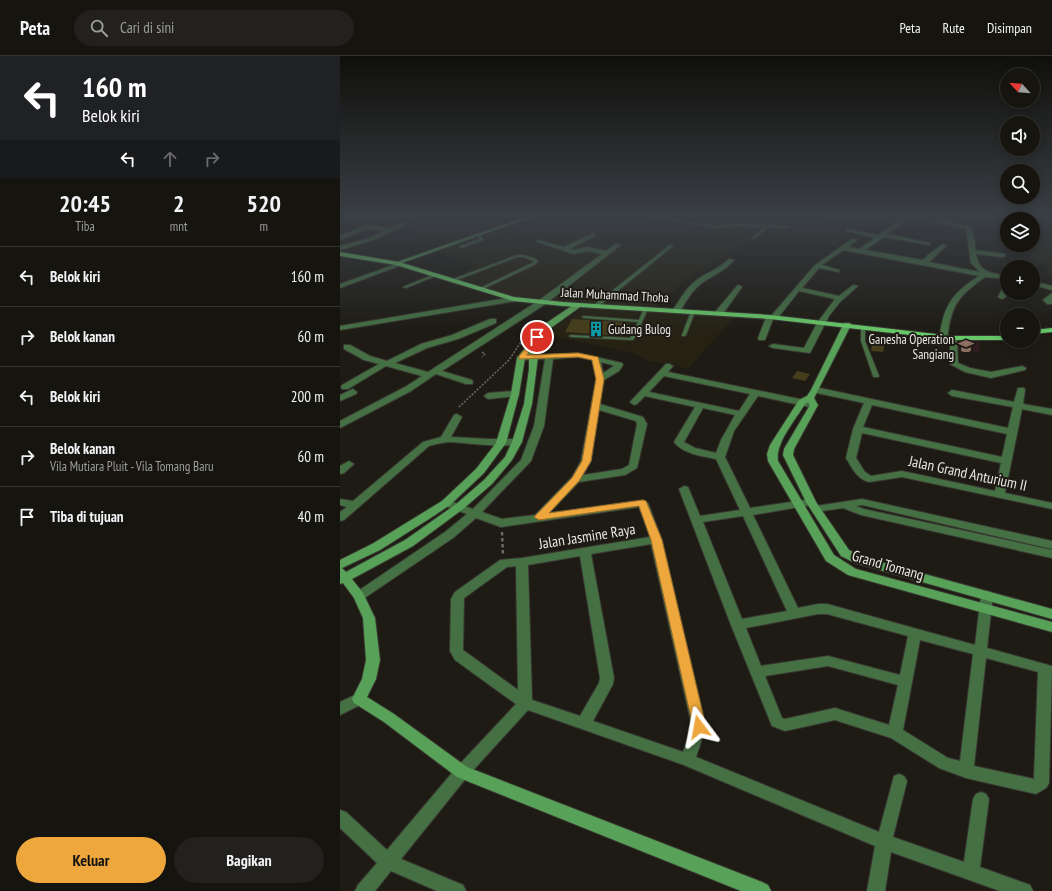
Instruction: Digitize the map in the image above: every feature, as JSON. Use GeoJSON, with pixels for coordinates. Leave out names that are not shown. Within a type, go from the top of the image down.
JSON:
{"type":"FeatureCollection","features":[{"type":"Feature","properties":{"kind":"main road","name":"Jalan Muhammad Thoha"},"geometry":{"type":"LineString","coordinates":[[342,256],[399,263],[513,299],[541,303],[772,317],[847,325],[908,334],[953,338],[1000,338]]}},
{"type":"Feature","properties":{"kind":"main road","name":"Jalan Muhammad Thoha"},"geometry":{"type":"LineString","coordinates":[[894,331],[903,330],[944,334],[1000,334]]}},
{"type":"Feature","properties":{"kind":"main road"},"geometry":{"type":"LineString","coordinates":[[1040,332],[1051,332]]}},
{"type":"Feature","properties":{"kind":"main road"},"geometry":{"type":"LineString","coordinates":[[1040,334],[1051,332]]}},
{"type":"Feature","properties":{"kind":"street"},"geometry":{"type":"LineString","coordinates":[[340,286],[424,254]]}},
{"type":"Feature","properties":{"kind":"street"},"geometry":{"type":"LineString","coordinates":[[340,425],[408,389],[541,303],[606,254]]}},
{"type":"Feature","properties":{"kind":"street"},"geometry":{"type":"LineString","coordinates":[[762,338],[772,317],[799,289],[817,266],[833,254]]}},
{"type":"Feature","properties":{"kind":"street"},"geometry":{"type":"LineString","coordinates":[[871,254],[960,269],[986,276],[1000,277]]}},
{"type":"Feature","properties":{"kind":"street"},"geometry":{"type":"LineString","coordinates":[[924,263],[932,254]]}},
{"type":"Feature","properties":{"kind":"street"},"geometry":{"type":"LineString","coordinates":[[972,254],[974,263],[986,276]]}},
{"type":"Feature","properties":{"kind":"street"},"geometry":{"type":"LineString","coordinates":[[992,254],[1003,255]]}},
{"type":"Feature","properties":{"kind":"street"},"geometry":{"type":"LineString","coordinates":[[676,311],[689,291],[700,281],[721,270],[732,260]]}},
{"type":"Feature","properties":{"kind":"street"},"geometry":{"type":"LineString","coordinates":[[817,266],[836,270]]}},
{"type":"Feature","properties":{"kind":"street"},"geometry":{"type":"LineString","coordinates":[[944,334],[947,312],[955,298],[968,286],[986,276]]}},
{"type":"Feature","properties":{"kind":"street"},"geometry":{"type":"LineString","coordinates":[[1040,285],[1052,288]]}},
{"type":"Feature","properties":{"kind":"street"},"geometry":{"type":"LineString","coordinates":[[773,346],[807,351],[820,322],[839,298],[855,286]]}},
{"type":"Feature","properties":{"kind":"street"},"geometry":{"type":"LineString","coordinates":[[719,313],[739,287]]}},
{"type":"Feature","properties":{"kind":"street"},"geometry":{"type":"LineString","coordinates":[[799,289],[839,298]]}},
{"type":"Feature","properties":{"kind":"street"},"geometry":{"type":"LineString","coordinates":[[1050,302],[1047,300],[1052,295]]}},
{"type":"Feature","properties":{"kind":"street"},"geometry":{"type":"LineString","coordinates":[[340,328],[513,299]]}},
{"type":"Feature","properties":{"kind":"street"},"geometry":{"type":"LineString","coordinates":[[340,709],[359,699],[369,679],[373,660],[369,618],[359,596],[341,577],[409,543],[459,507],[488,482],[509,458],[517,442],[528,404],[532,352],[545,328],[580,306]]}},
{"type":"Feature","properties":{"kind":"street"},"geometry":{"type":"LineString","coordinates":[[340,398],[349,389],[386,364],[424,346],[455,337],[494,321]]}},
{"type":"Feature","properties":{"kind":"street","name":"Grand Tomang"},"geometry":{"type":"LineString","coordinates":[[847,325],[810,399],[789,449],[788,455],[814,505],[845,552],[850,556],[986,601],[1052,627]]}},
{"type":"Feature","properties":{"kind":"street"},"geometry":{"type":"LineString","coordinates":[[953,338],[954,364],[968,370],[992,375],[1022,368]]}},
{"type":"Feature","properties":{"kind":"street"},"geometry":{"type":"LineString","coordinates":[[347,347],[367,358],[386,364],[469,382]]}},
{"type":"Feature","properties":{"kind":"street"},"geometry":{"type":"LineString","coordinates":[[340,565],[376,547],[446,503],[480,471],[501,443],[515,394],[521,358],[532,352],[548,356],[578,355],[619,365],[616,369],[600,379]]}},
{"type":"Feature","properties":{"kind":"street"},"geometry":{"type":"LineString","coordinates":[[359,596],[444,539],[474,513],[526,461],[539,426],[548,356]]}},
{"type":"Feature","properties":{"kind":"street"},"geometry":{"type":"LineString","coordinates":[[539,517],[576,479],[586,461],[600,379],[596,359]]}},
{"type":"Feature","properties":{"kind":"street"},"geometry":{"type":"LineString","coordinates":[[634,402],[670,366]]}},
{"type":"Feature","properties":{"kind":"street"},"geometry":{"type":"LineString","coordinates":[[662,373],[755,393],[810,399],[868,402],[1013,432]]}},
{"type":"Feature","properties":{"kind":"street"},"geometry":{"type":"LineString","coordinates":[[967,396],[970,385]]}},
{"type":"Feature","properties":{"kind":"street"},"geometry":{"type":"LineString","coordinates":[[1000,495],[1021,390]]}},
{"type":"Feature","properties":{"kind":"street"},"geometry":{"type":"LineString","coordinates":[[643,393],[742,414]]}},
{"type":"Feature","properties":{"kind":"street"},"geometry":{"type":"LineString","coordinates":[[755,393],[730,431],[722,448],[720,457],[794,613]]}},
{"type":"Feature","properties":{"kind":"street"},"geometry":{"type":"LineString","coordinates":[[952,393],[1052,412]]}},
{"type":"Feature","properties":{"kind":"street"},"geometry":{"type":"LineString","coordinates":[[488,396],[515,394]]}},
{"type":"Feature","properties":{"kind":"street","name":"Grand Tomang"},"geometry":{"type":"LineString","coordinates":[[810,399],[775,445],[772,454],[773,461],[830,558],[852,572],[1052,614]]}},
{"type":"Feature","properties":{"kind":"street","name":"Jalan Grand Anturium II"},"geometry":{"type":"LineString","coordinates":[[868,402],[858,430],[851,458],[861,474],[869,479],[902,474],[1052,506]]}},
{"type":"Feature","properties":{"kind":"street"},"geometry":{"type":"LineString","coordinates":[[528,404],[543,404]]}},
{"type":"Feature","properties":{"kind":"street"},"geometry":{"type":"LineString","coordinates":[[576,479],[625,472],[634,466],[642,424],[640,419],[596,406]]}},
{"type":"Feature","properties":{"kind":"street"},"geometry":{"type":"LineString","coordinates":[[700,406],[680,442],[687,448],[720,457]]}},
{"type":"Feature","properties":{"kind":"street"},"geometry":{"type":"LineString","coordinates":[[444,440],[457,417]]}},
{"type":"Feature","properties":{"kind":"street"},"geometry":{"type":"LineString","coordinates":[[858,430],[1006,461]]}},
{"type":"Feature","properties":{"kind":"street"},"geometry":{"type":"LineString","coordinates":[[340,518],[426,444],[434,440],[501,443],[517,442]]}},
{"type":"Feature","properties":{"kind":"street"},"geometry":{"type":"LineString","coordinates":[[509,458],[526,461]]}},
{"type":"Feature","properties":{"kind":"street"},"geometry":{"type":"LineString","coordinates":[[340,471],[349,464]]}},
{"type":"Feature","properties":{"kind":"street"},"geometry":{"type":"LineString","coordinates":[[684,489],[756,672],[779,724],[785,725],[835,714],[895,733],[944,763],[1031,787],[1039,786],[1041,783],[1048,670],[827,609],[818,608],[738,625]]}},
{"type":"Feature","properties":{"kind":"street"},"geometry":{"type":"LineString","coordinates":[[340,502],[355,505]]}},
{"type":"Feature","properties":{"kind":"street"},"geometry":{"type":"LineString","coordinates":[[446,503],[501,523],[641,502],[643,503],[656,540],[699,727],[688,760]]}},
{"type":"Feature","properties":{"kind":"street"},"geometry":{"type":"LineString","coordinates":[[696,520],[797,504],[844,505],[861,507],[1007,540],[1052,554]]}},
{"type":"Feature","properties":{"kind":"street","name":"Jalan Jasmine Raya"},"geometry":{"type":"LineString","coordinates":[[504,563],[522,562],[656,540]]}},
{"type":"Feature","properties":{"kind":"street"},"geometry":{"type":"LineString","coordinates":[[1007,540],[1052,545]]}},
{"type":"Feature","properties":{"kind":"street"},"geometry":{"type":"LineString","coordinates":[[584,723],[607,681],[585,551]]}},
{"type":"Feature","properties":{"kind":"street"},"geometry":{"type":"LineString","coordinates":[[364,891],[462,772],[525,703],[522,562]]}},
{"type":"Feature","properties":{"kind":"street"},"geometry":{"type":"LineString","coordinates":[[504,563],[459,595],[457,599],[455,646],[456,651],[460,656],[525,703],[688,760],[884,842],[1024,891]]}},
{"type":"Feature","properties":{"kind":"street"},"geometry":{"type":"LineString","coordinates":[[966,770],[986,601]]}},
{"type":"Feature","properties":{"kind":"street"},"geometry":{"type":"LineString","coordinates":[[895,733],[915,634]]}},
{"type":"Feature","properties":{"kind":"street"},"geometry":{"type":"LineString","coordinates":[[756,672],[828,661],[905,682]]}},
{"type":"Feature","properties":{"kind":"street"},"geometry":{"type":"LineString","coordinates":[[359,699],[389,718],[462,772],[762,891]]}},
{"type":"Feature","properties":{"kind":"street"},"geometry":{"type":"LineString","coordinates":[[876,891],[884,842],[899,781]]}},
{"type":"Feature","properties":{"kind":"street"},"geometry":{"type":"LineString","coordinates":[[972,873],[981,798]]}},
{"type":"Feature","properties":{"kind":"street"},"geometry":{"type":"LineString","coordinates":[[340,817],[387,862],[457,891]]}},
{"type":"Feature","properties":{"kind":"lane"},"geometry":{"type":"LineString","coordinates":[[596,306],[661,254]]}},
{"type":"Feature","properties":{"kind":"lane"},"geometry":{"type":"LineString","coordinates":[[453,280],[517,256],[524,256],[535,260],[536,262],[481,289]]}},
{"type":"Feature","properties":{"kind":"lane"},"geometry":{"type":"LineString","coordinates":[[405,287],[436,275]]}},
{"type":"Feature","properties":{"kind":"lane"},"geometry":{"type":"LineString","coordinates":[[571,336],[631,339],[634,337],[646,309]]}},
{"type":"Feature","properties":{"kind":"lane"},"geometry":{"type":"LineString","coordinates":[[684,335],[693,312]]}},
{"type":"Feature","properties":{"kind":"lane"},"geometry":{"type":"LineString","coordinates":[[584,317],[641,321]]}},
{"type":"Feature","properties":{"kind":"lane"},"geometry":{"type":"LineString","coordinates":[[863,327],[863,341],[876,376]]}},
{"type":"Feature","properties":{"kind":"path"},"geometry":{"type":"LineString","coordinates":[[459,407],[509,360],[529,330],[540,322]]}},
{"type":"Feature","properties":{"kind":"path"},"geometry":{"type":"LineString","coordinates":[[501,523],[504,563]]}},
{"type":"Feature","properties":{"kind":"shaded area"},"geometry":{"type":"Polygon","coordinates":[[[445,254],[730,254],[719,260],[704,272],[698,271],[653,307],[739,312],[688,369],[649,361],[633,353],[544,334],[591,303],[526,298],[494,292],[453,278],[478,267],[445,254]]]}},
{"type":"Feature","properties":{"kind":"shaded area"},"geometry":{"type":"Polygon","coordinates":[[[1032,254],[1052,254],[1052,275],[1045,273],[1048,265],[1040,263],[1040,260],[1029,260],[1032,254]]]}},
{"type":"Feature","properties":{"kind":"shaded area"},"geometry":{"type":"Polygon","coordinates":[[[955,340],[979,341],[980,353],[954,350],[955,340]]]}},
{"type":"Feature","properties":{"kind":"building","name":"Gudang Bulog"},"geometry":{"type":"Polygon","coordinates":[[[572,319],[628,323],[622,336],[565,332],[572,319]]]}},
{"type":"Feature","properties":{"kind":"building"},"geometry":{"type":"Polygon","coordinates":[[[873,336],[886,338],[883,352],[871,351],[873,336]]]}},
{"type":"Feature","properties":{"kind":"building"},"geometry":{"type":"Polygon","coordinates":[[[797,371],[810,374],[805,381],[792,378],[797,371]]]}},
{"type":"Feature","properties":{"kind":"place","name":"Gudang Bulog"},"geometry":{"type":"Point","coordinates":[596,329]}},
{"type":"Feature","properties":{"kind":"place","name":"Ganesha Operation Sangiang"},"geometry":{"type":"Point","coordinates":[966,346]}},
{"type":"Feature","properties":{"kind":"route"},"geometry":{"type":"LineString","coordinates":[[537,337],[521,358],[578,355],[596,359],[600,379],[586,461],[576,479],[539,517],[641,502],[643,503],[656,540],[699,727]]}}]}
